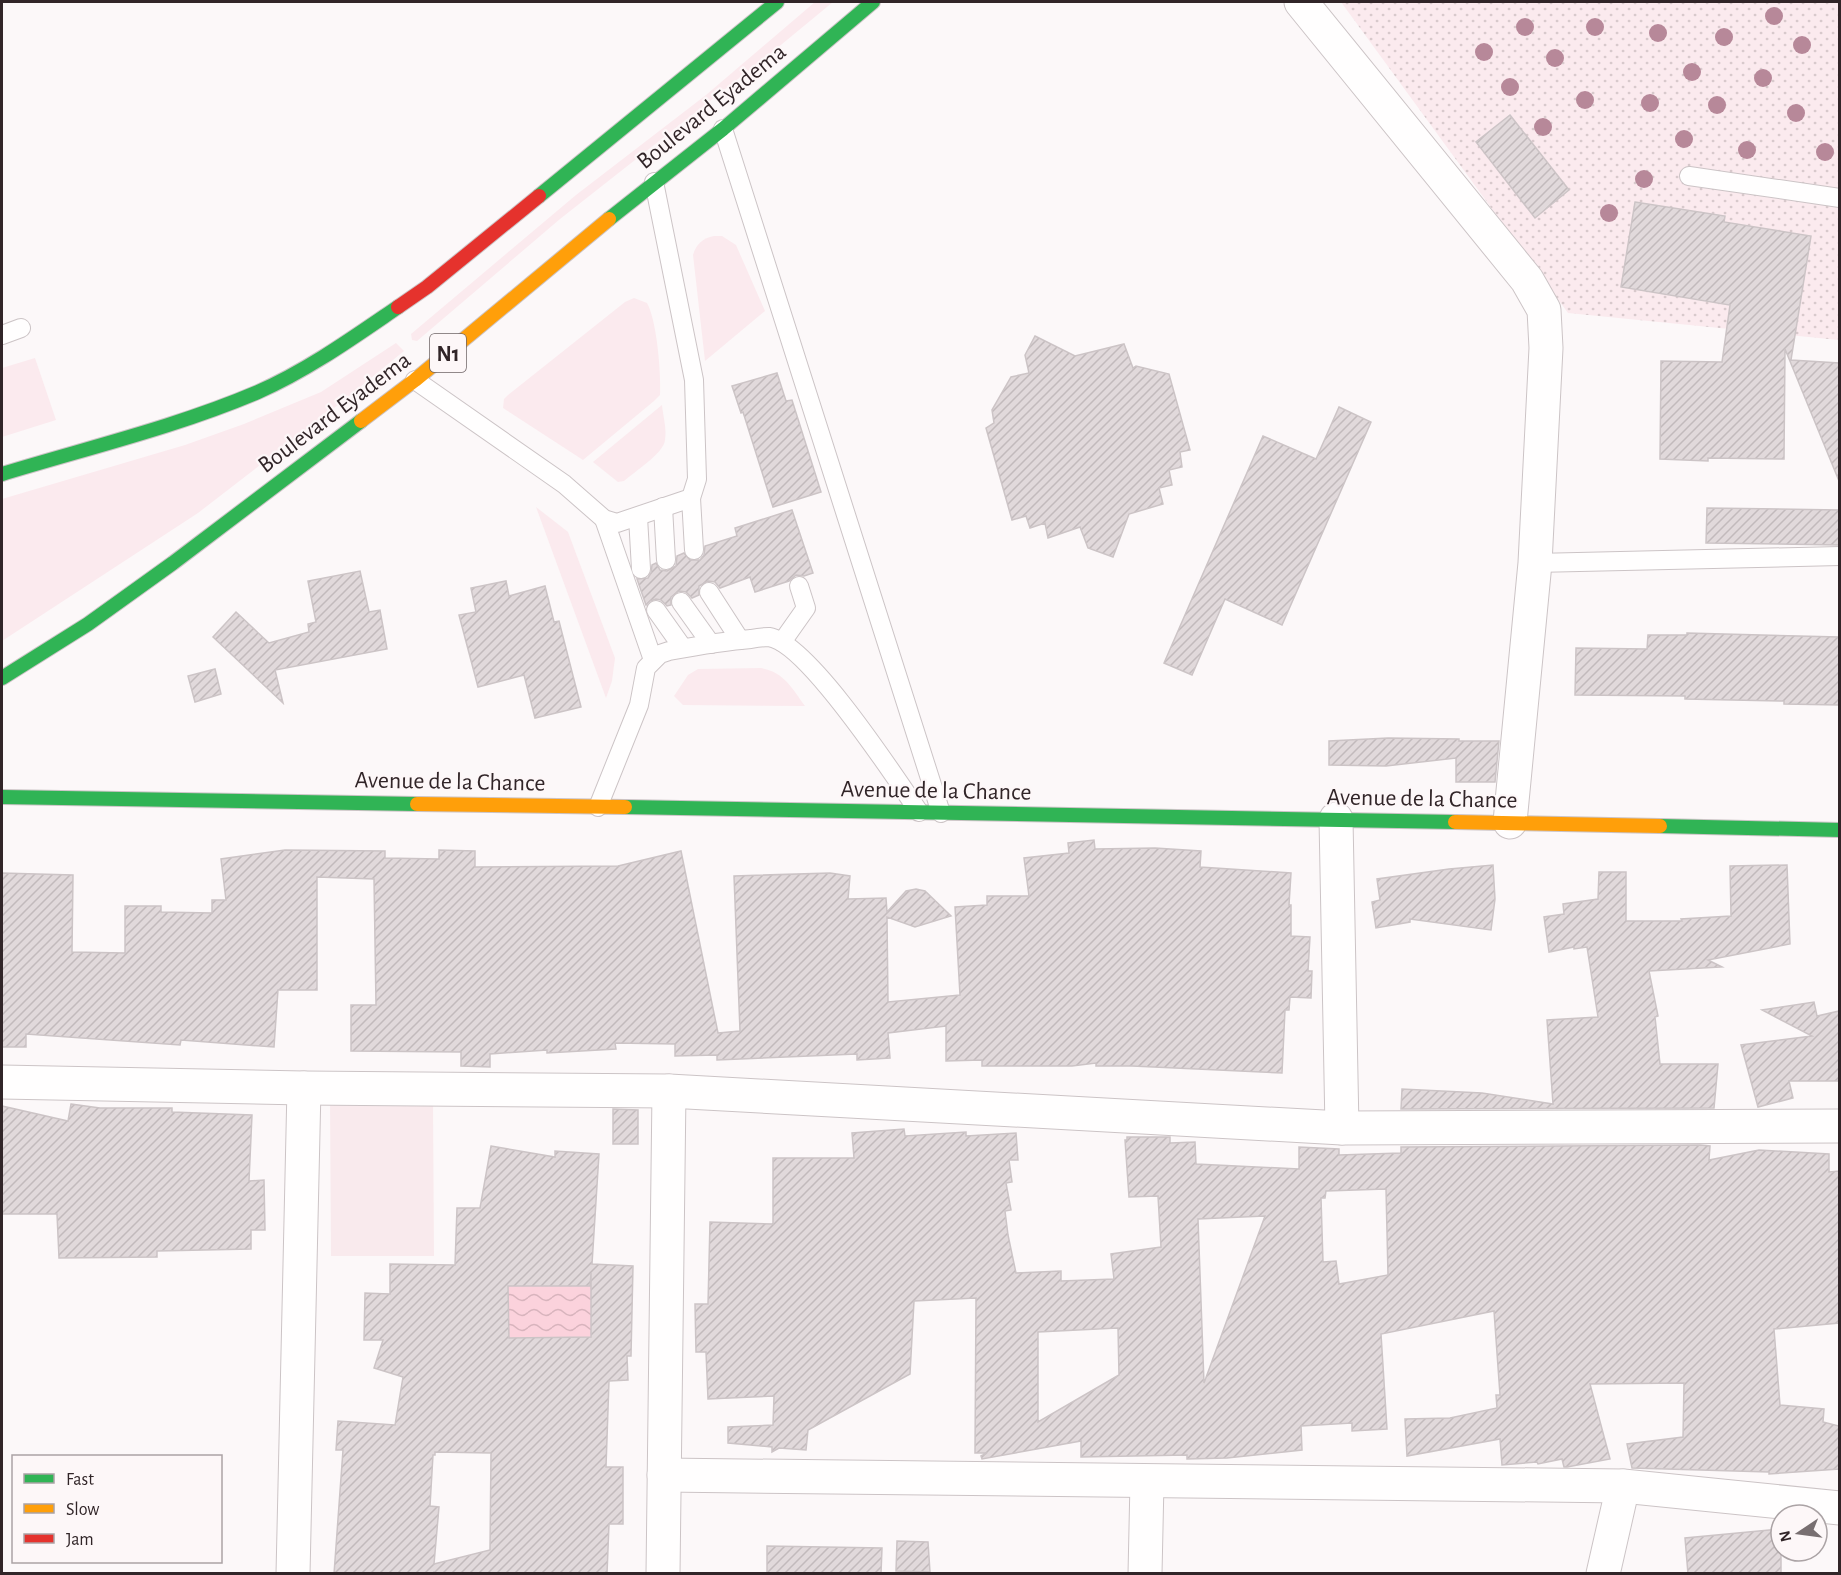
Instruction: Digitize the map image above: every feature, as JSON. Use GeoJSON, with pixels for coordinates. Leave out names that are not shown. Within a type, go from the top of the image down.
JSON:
{"type":"FeatureCollection","features":[{"type":"Feature","properties":{"kind":"main road","name":"Boulevard Eyadema"},"geometry":{"type":"LineString","coordinates":[[2,474],[198,416],[260,391],[332,352],[427,287],[777,2]]}},
{"type":"Feature","properties":{"kind":"main road","name":"Boulevard Eyadema"},"geometry":{"type":"LineString","coordinates":[[2,678],[88,624],[415,381],[654,182],[723,129],[873,2]]}},
{"type":"Feature","properties":{"kind":"main road"},"geometry":{"type":"LineString","coordinates":[[2,791],[32,796]]}},
{"type":"Feature","properties":{"kind":"main road","name":"Avenue de la Chance"},"geometry":{"type":"LineString","coordinates":[[32,796],[1510,822],[1839,830]]}},
{"type":"Feature","properties":{"kind":"main road"},"geometry":{"type":"LineString","coordinates":[[2,797],[32,796]]}},
{"type":"Feature","properties":{"kind":"street"},"geometry":{"type":"LineString","coordinates":[[1300,2],[1527,280],[1544,310],[1546,348],[1535,563],[1510,822]]}},
{"type":"Feature","properties":{"kind":"street"},"geometry":{"type":"LineString","coordinates":[[1336,819],[1342,1128]]}},
{"type":"Feature","properties":{"kind":"street"},"geometry":{"type":"LineString","coordinates":[[2,1082],[304,1089],[669,1091],[1342,1128],[1839,1126]]}},
{"type":"Feature","properties":{"kind":"street"},"geometry":{"type":"LineString","coordinates":[[293,1574],[304,1089]]}},
{"type":"Feature","properties":{"kind":"street"},"geometry":{"type":"LineString","coordinates":[[663,1574],[669,1091]]}},
{"type":"Feature","properties":{"kind":"street"},"geometry":{"type":"LineString","coordinates":[[664,1475],[1623,1486],[1839,1508]]}},
{"type":"Feature","properties":{"kind":"street"},"geometry":{"type":"LineString","coordinates":[[1145,1574],[1147,1482]]}},
{"type":"Feature","properties":{"kind":"street"},"geometry":{"type":"LineString","coordinates":[[1603,1574],[1623,1486]]}},
{"type":"Feature","properties":{"kind":"lane"},"geometry":{"type":"LineString","coordinates":[[723,129],[941,813]]}},
{"type":"Feature","properties":{"kind":"lane"},"geometry":{"type":"LineString","coordinates":[[1689,176],[1839,198]]}},
{"type":"Feature","properties":{"kind":"lane"},"geometry":{"type":"LineString","coordinates":[[654,182],[694,380],[697,479],[691,498],[694,550]]}},
{"type":"Feature","properties":{"kind":"lane"},"geometry":{"type":"LineString","coordinates":[[2,335],[21,328]]}},
{"type":"Feature","properties":{"kind":"lane"},"geometry":{"type":"LineString","coordinates":[[415,381],[564,484],[604,519],[617,522],[638,517],[691,498]]}},
{"type":"Feature","properties":{"kind":"lane"},"geometry":{"type":"LineString","coordinates":[[663,507],[666,560]]}},
{"type":"Feature","properties":{"kind":"lane"},"geometry":{"type":"LineString","coordinates":[[638,517],[641,569]]}},
{"type":"Feature","properties":{"kind":"lane"},"geometry":{"type":"LineString","coordinates":[[604,519],[653,660]]}},
{"type":"Feature","properties":{"kind":"lane"},"geometry":{"type":"LineString","coordinates":[[1535,563],[1839,556]]}},
{"type":"Feature","properties":{"kind":"lane"},"geometry":{"type":"LineString","coordinates":[[782,642],[806,608],[799,586]]}},
{"type":"Feature","properties":{"kind":"lane"},"geometry":{"type":"LineString","coordinates":[[709,592],[740,640]]}},
{"type":"Feature","properties":{"kind":"lane"},"geometry":{"type":"LineString","coordinates":[[681,602],[711,644]]}},
{"type":"Feature","properties":{"kind":"lane"},"geometry":{"type":"LineString","coordinates":[[656,610],[683,648]]}},
{"type":"Feature","properties":{"kind":"lane"},"geometry":{"type":"LineString","coordinates":[[598,807],[639,705],[646,668],[653,660],[660,654],[683,648],[769,638],[782,642],[794,651],[845,705],[919,812]]}},
{"type":"Feature","properties":{"kind":"shaded area"},"geometry":{"type":"Polygon","coordinates":[[[815,2],[833,2],[560,219],[417,341],[412,340],[411,334],[576,195],[706,95],[815,2]]]}},
{"type":"Feature","properties":{"kind":"shaded area"},"geometry":{"type":"Polygon","coordinates":[[[1341,2],[1839,2],[1839,340],[1568,313],[1341,2]]]}},
{"type":"Feature","properties":{"kind":"shaded area"},"geometry":{"type":"Polygon","coordinates":[[[714,236],[722,236],[736,245],[765,311],[705,361],[693,255],[700,242],[714,236]]]}},
{"type":"Feature","properties":{"kind":"shaded area"},"geometry":{"type":"Polygon","coordinates":[[[634,298],[647,303],[653,322],[658,348],[660,385],[660,395],[654,401],[583,460],[503,408],[504,399],[508,395],[625,302],[634,298]]]}},
{"type":"Feature","properties":{"kind":"shaded area"},"geometry":{"type":"Polygon","coordinates":[[[396,343],[404,351],[198,513],[2,641],[2,499],[185,445],[244,424],[321,392],[396,343]]]}},
{"type":"Feature","properties":{"kind":"shaded area"},"geometry":{"type":"Polygon","coordinates":[[[35,358],[56,420],[2,437],[2,368],[35,358]]]}},
{"type":"Feature","properties":{"kind":"shaded area"},"geometry":{"type":"Polygon","coordinates":[[[662,405],[665,440],[660,451],[648,462],[624,481],[618,482],[593,462],[662,405]]]}},
{"type":"Feature","properties":{"kind":"shaded area"},"geometry":{"type":"Polygon","coordinates":[[[536,507],[568,532],[615,658],[612,681],[606,698],[536,507]]]}},
{"type":"Feature","properties":{"kind":"shaded area"},"geometry":{"type":"Polygon","coordinates":[[[761,668],[782,677],[805,706],[683,705],[674,696],[688,675],[698,669],[761,668]]]}},
{"type":"Feature","properties":{"kind":"shaded area"},"geometry":{"type":"Polygon","coordinates":[[[330,1100],[433,1100],[434,1256],[331,1256],[330,1100]]]}},
{"type":"Feature","properties":{"kind":"water"},"geometry":{"type":"Polygon","coordinates":[[[508,1286],[591,1286],[591,1337],[509,1338],[508,1286]]]}},
{"type":"Feature","properties":{"kind":"building"},"geometry":{"type":"Polygon","coordinates":[[[1510,115],[1569,190],[1535,218],[1476,142],[1510,115]]]}},
{"type":"Feature","properties":{"kind":"building"},"geometry":{"type":"Polygon","coordinates":[[[1635,202],[1725,216],[1724,222],[1811,236],[1791,360],[1839,363],[1839,481],[1785,349],[1784,459],[1708,458],[1708,461],[1660,459],[1661,361],[1722,362],[1730,305],[1621,287],[1635,202]]]}},
{"type":"Feature","properties":{"kind":"building"},"geometry":{"type":"Polygon","coordinates":[[[1035,336],[1075,356],[1124,344],[1133,368],[1136,366],[1169,374],[1190,450],[1180,452],[1182,467],[1169,470],[1172,485],[1159,488],[1163,504],[1129,514],[1113,557],[1088,548],[1080,527],[1048,538],[1045,523],[1030,528],[1026,516],[1012,520],[986,428],[994,423],[992,410],[1011,377],[1029,373],[1025,355],[1035,336]]]}},
{"type":"Feature","properties":{"kind":"building"},"geometry":{"type":"Polygon","coordinates":[[[777,373],[786,401],[792,400],[821,492],[773,507],[743,412],[741,413],[732,386],[777,373]]]}},
{"type":"Feature","properties":{"kind":"building"},"geometry":{"type":"Polygon","coordinates":[[[1339,407],[1371,422],[1282,625],[1225,599],[1192,675],[1164,663],[1263,436],[1316,459],[1339,407]]]}},
{"type":"Feature","properties":{"kind":"building"},"geometry":{"type":"Polygon","coordinates":[[[1707,508],[1839,510],[1839,545],[1706,543],[1707,508]]]}},
{"type":"Feature","properties":{"kind":"building"},"geometry":{"type":"Polygon","coordinates":[[[792,510],[813,573],[804,576],[796,575],[789,581],[755,592],[750,577],[720,588],[715,582],[708,581],[699,586],[699,595],[692,598],[686,592],[679,591],[671,597],[671,605],[667,606],[661,600],[656,599],[646,605],[637,579],[648,578],[652,565],[656,563],[660,570],[667,571],[676,566],[677,556],[684,553],[690,560],[700,560],[704,555],[705,546],[737,536],[735,528],[792,510]]]}},
{"type":"Feature","properties":{"kind":"building"},"geometry":{"type":"Polygon","coordinates":[[[360,571],[369,612],[380,610],[387,649],[275,670],[283,703],[213,637],[236,612],[269,643],[309,632],[308,624],[316,622],[308,581],[360,571]]]}},
{"type":"Feature","properties":{"kind":"building"},"geometry":{"type":"Polygon","coordinates":[[[506,581],[509,596],[545,586],[554,622],[559,621],[581,707],[535,718],[524,675],[478,687],[459,615],[476,612],[471,588],[506,581]]]}},
{"type":"Feature","properties":{"kind":"building"},"geometry":{"type":"Polygon","coordinates":[[[1687,633],[1839,637],[1839,705],[1784,704],[1784,701],[1685,699],[1685,696],[1575,695],[1576,648],[1647,649],[1648,635],[1687,635],[1687,633]]]}},
{"type":"Feature","properties":{"kind":"building"},"geometry":{"type":"Polygon","coordinates":[[[215,669],[221,694],[195,702],[188,676],[215,669]]]}},
{"type":"Feature","properties":{"kind":"building"},"geometry":{"type":"Polygon","coordinates":[[[1388,738],[1499,741],[1495,782],[1456,782],[1456,758],[1386,766],[1329,765],[1329,741],[1388,738]]]}},
{"type":"Feature","properties":{"kind":"building"},"geometry":{"type":"Polygon","coordinates":[[[1094,840],[1095,849],[1155,848],[1201,851],[1200,867],[1291,873],[1289,905],[1291,905],[1291,936],[1310,937],[1308,971],[1312,971],[1311,998],[1290,997],[1289,1010],[1285,1010],[1282,1073],[1096,1066],[1096,1063],[1072,1066],[982,1066],[982,1060],[946,1061],[946,1026],[888,1033],[890,1058],[857,1060],[857,1054],[717,1060],[717,1055],[675,1056],[675,1044],[615,1043],[616,1049],[490,1054],[490,1067],[461,1066],[461,1052],[351,1051],[351,1005],[376,1005],[374,879],[317,877],[317,990],[278,990],[274,1047],[181,1040],[180,1045],[26,1034],[26,1047],[2,1047],[2,873],[73,875],[72,952],[125,953],[125,906],[161,906],[161,912],[212,913],[212,900],[226,900],[221,859],[285,850],[385,851],[385,858],[439,859],[439,850],[475,851],[475,867],[618,866],[681,851],[718,1033],[740,1031],[734,876],[830,873],[850,876],[848,899],[886,898],[887,912],[906,891],[916,889],[925,891],[951,916],[915,927],[887,917],[888,1002],[960,995],[955,907],[987,905],[987,896],[1029,896],[1024,858],[1069,853],[1068,843],[1094,840]]]}},
{"type":"Feature","properties":{"kind":"building"},"geometry":{"type":"Polygon","coordinates":[[[1493,865],[1495,899],[1491,930],[1410,919],[1410,922],[1376,928],[1372,902],[1380,900],[1377,879],[1493,865]]]}},
{"type":"Feature","properties":{"kind":"building"},"geometry":{"type":"Polygon","coordinates":[[[1787,865],[1790,944],[1708,960],[1722,967],[1649,971],[1658,1016],[1655,1017],[1660,1064],[1718,1064],[1714,1108],[1401,1109],[1402,1089],[1482,1093],[1553,1104],[1547,1020],[1598,1017],[1587,947],[1549,952],[1544,917],[1564,914],[1563,904],[1598,899],[1599,872],[1626,872],[1626,921],[1682,921],[1681,919],[1731,916],[1730,866],[1787,865]]]}},
{"type":"Feature","properties":{"kind":"building"},"geometry":{"type":"Polygon","coordinates":[[[1814,1002],[1817,1016],[1839,1011],[1839,1081],[1789,1081],[1793,1098],[1758,1107],[1741,1045],[1812,1036],[1762,1010],[1814,1002]]]}},
{"type":"Feature","properties":{"kind":"building"},"geometry":{"type":"Polygon","coordinates":[[[71,1104],[100,1108],[172,1108],[172,1112],[252,1115],[249,1181],[264,1180],[265,1230],[251,1230],[251,1249],[157,1251],[157,1257],[59,1258],[57,1214],[2,1214],[2,1106],[68,1121],[71,1104]]]}},
{"type":"Feature","properties":{"kind":"building"},"geometry":{"type":"Polygon","coordinates":[[[613,1109],[638,1110],[638,1144],[613,1144],[613,1109]]]}},
{"type":"Feature","properties":{"kind":"building"},"geometry":{"type":"Polygon","coordinates":[[[904,1129],[905,1136],[966,1132],[966,1136],[1016,1133],[1018,1160],[1009,1160],[1012,1182],[1006,1183],[1011,1210],[1005,1211],[1016,1273],[1061,1271],[1061,1281],[1114,1279],[1111,1254],[1161,1247],[1158,1196],[1129,1197],[1125,1140],[1127,1137],[1170,1137],[1170,1143],[1195,1142],[1196,1164],[1299,1169],[1299,1147],[1339,1149],[1339,1155],[1401,1153],[1401,1147],[1700,1145],[1710,1146],[1709,1160],[1759,1150],[1829,1154],[1829,1172],[1839,1171],[1839,1323],[1774,1329],[1780,1405],[1824,1409],[1823,1422],[1839,1426],[1839,1469],[1769,1474],[1769,1472],[1632,1468],[1627,1444],[1683,1437],[1684,1383],[1590,1384],[1610,1459],[1567,1467],[1564,1467],[1562,1459],[1538,1464],[1537,1462],[1502,1465],[1500,1439],[1407,1456],[1405,1419],[1450,1418],[1497,1408],[1496,1395],[1500,1395],[1494,1311],[1381,1334],[1387,1429],[1352,1431],[1352,1423],[1301,1426],[1302,1450],[1227,1458],[1187,1459],[1187,1455],[1081,1457],[1081,1441],[982,1459],[981,1456],[987,1453],[975,1453],[976,1298],[914,1301],[910,1374],[808,1430],[806,1450],[779,1448],[772,1452],[772,1447],[728,1443],[728,1427],[773,1425],[774,1396],[708,1399],[706,1352],[696,1352],[695,1304],[708,1304],[710,1222],[773,1224],[773,1158],[854,1158],[852,1133],[904,1129]],[[1386,1189],[1326,1191],[1325,1198],[1321,1198],[1323,1262],[1336,1261],[1339,1284],[1388,1275],[1386,1189]],[[1265,1216],[1198,1219],[1204,1383],[1265,1216]],[[1118,1328],[1038,1332],[1038,1422],[1119,1375],[1118,1328]]]}},
{"type":"Feature","properties":{"kind":"building"},"geometry":{"type":"Polygon","coordinates":[[[491,1146],[555,1157],[555,1151],[599,1154],[592,1264],[633,1266],[631,1356],[627,1356],[628,1380],[609,1381],[606,1467],[623,1467],[623,1524],[609,1524],[607,1574],[334,1574],[343,1450],[336,1450],[338,1421],[395,1425],[403,1377],[374,1368],[383,1340],[364,1340],[365,1293],[390,1294],[390,1264],[455,1265],[457,1208],[480,1208],[491,1146]],[[591,1273],[590,1286],[508,1286],[509,1338],[591,1337],[591,1273]],[[435,1452],[430,1506],[439,1507],[434,1564],[490,1550],[491,1453],[435,1452]]]}},
{"type":"Feature","properties":{"kind":"building"},"geometry":{"type":"Polygon","coordinates":[[[1769,1530],[1769,1563],[1781,1563],[1781,1574],[1688,1574],[1685,1538],[1769,1530]]]}},
{"type":"Feature","properties":{"kind":"building"},"geometry":{"type":"Polygon","coordinates":[[[897,1541],[928,1542],[930,1572],[896,1571],[897,1541]]]}},
{"type":"Feature","properties":{"kind":"building"},"geometry":{"type":"Polygon","coordinates":[[[767,1546],[882,1548],[881,1574],[767,1573],[767,1546]]]}},
{"type":"Feature","properties":{"kind":"traffic: fast"},"geometry":{"type":"LineString","coordinates":[[539,196],[777,2]]}},
{"type":"Feature","properties":{"kind":"traffic: fast"},"geometry":{"type":"LineString","coordinates":[[609,219],[723,129],[873,2]]}},
{"type":"Feature","properties":{"kind":"traffic: fast"},"geometry":{"type":"LineString","coordinates":[[2,474],[195,416],[258,392],[313,363],[398,307]]}},
{"type":"Feature","properties":{"kind":"traffic: fast"},"geometry":{"type":"LineString","coordinates":[[2,678],[88,624],[361,421]]}},
{"type":"Feature","properties":{"kind":"traffic: fast"},"geometry":{"type":"LineString","coordinates":[[2,797],[417,804]]}},
{"type":"Feature","properties":{"kind":"traffic: fast"},"geometry":{"type":"LineString","coordinates":[[625,807],[1455,822]]}},
{"type":"Feature","properties":{"kind":"traffic: fast"},"geometry":{"type":"LineString","coordinates":[[1660,826],[1840,830]]}},
{"type":"Feature","properties":{"kind":"traffic: slow"},"geometry":{"type":"LineString","coordinates":[[361,421],[415,380],[609,219]]}},
{"type":"Feature","properties":{"kind":"traffic: slow"},"geometry":{"type":"LineString","coordinates":[[417,804],[625,807]]}},
{"type":"Feature","properties":{"kind":"traffic: slow"},"geometry":{"type":"LineString","coordinates":[[1455,822],[1660,826]]}},
{"type":"Feature","properties":{"kind":"traffic: jam"},"geometry":{"type":"LineString","coordinates":[[398,307],[427,287],[539,196]]}}]}
